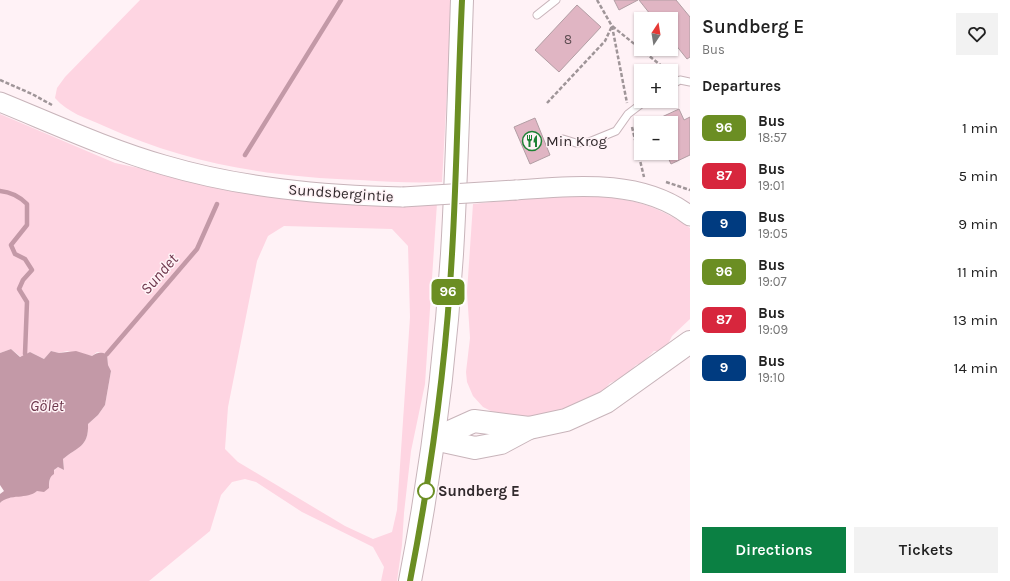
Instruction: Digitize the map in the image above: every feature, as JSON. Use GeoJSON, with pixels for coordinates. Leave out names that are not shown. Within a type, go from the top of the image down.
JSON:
{"type":"FeatureCollection","features":[{"type":"Feature","properties":{"kind":"highway"},"geometry":{"type":"LineString","coordinates":[[410,581],[434,439],[452,255],[462,0]]}},
{"type":"Feature","properties":{"kind":"highway"},"geometry":{"type":"LineString","coordinates":[[434,439],[474,422],[529,428],[566,420],[606,402],[689,342]]}},
{"type":"Feature","properties":{"kind":"main road","name":"Sundsbergintie"},"geometry":{"type":"LineString","coordinates":[[0,102],[120,151],[163,165],[222,180],[333,194],[403,197],[585,185],[610,187],[638,192],[669,204],[690,216]]}},
{"type":"Feature","properties":{"kind":"lane"},"geometry":{"type":"LineString","coordinates":[[538,15],[556,0]]}},
{"type":"Feature","properties":{"kind":"lane"},"geometry":{"type":"LineString","coordinates":[[678,81],[680,80],[690,82]]}},
{"type":"Feature","properties":{"kind":"lane"},"geometry":{"type":"LineString","coordinates":[[563,139],[576,143],[589,142],[616,131],[628,114],[636,108]]}},
{"type":"Feature","properties":{"kind":"path"},"geometry":{"type":"LineString","coordinates":[[596,0],[612,26],[659,64]]}},
{"type":"Feature","properties":{"kind":"path"},"geometry":{"type":"LineString","coordinates":[[548,104],[605,41],[612,26]]}},
{"type":"Feature","properties":{"kind":"path"},"geometry":{"type":"LineString","coordinates":[[612,26],[628,114],[644,177]]}},
{"type":"Feature","properties":{"kind":"path"},"geometry":{"type":"LineString","coordinates":[[0,80],[50,103]]}},
{"type":"Feature","properties":{"kind":"shaded area"},"geometry":{"type":"Polygon","coordinates":[[[140,0],[452,0],[442,182],[401,182],[293,176],[229,166],[198,159],[135,139],[84,118],[66,108],[55,98],[57,88],[65,77],[140,0]]]}},
{"type":"Feature","properties":{"kind":"shaded area"},"geometry":{"type":"Polygon","coordinates":[[[0,114],[115,163],[281,198],[437,203],[425,384],[411,451],[397,581],[381,581],[384,567],[373,547],[302,512],[256,482],[245,479],[232,482],[221,495],[210,531],[149,581],[0,581],[0,503],[4,499],[49,488],[52,473],[58,467],[64,470],[63,459],[81,446],[88,432],[88,424],[98,415],[105,405],[111,371],[108,365],[107,354],[97,352],[92,356],[67,351],[59,353],[51,351],[44,359],[30,352],[21,357],[11,349],[0,353],[0,114]],[[284,226],[268,236],[257,261],[228,407],[225,449],[238,462],[345,526],[373,539],[392,532],[397,510],[410,317],[408,246],[392,229],[284,226]]]}},
{"type":"Feature","properties":{"kind":"shaded area"},"geometry":{"type":"Polygon","coordinates":[[[555,195],[609,197],[626,200],[657,209],[690,228],[690,319],[672,336],[668,344],[661,351],[654,351],[642,363],[636,365],[625,377],[610,383],[602,392],[549,415],[522,418],[501,416],[483,407],[473,396],[467,382],[466,372],[470,338],[467,292],[473,204],[555,195]]]}},
{"type":"Feature","properties":{"kind":"water","name":"Gölet"},"geometry":{"type":"Polygon","coordinates":[[[11,349],[20,357],[30,352],[44,359],[51,351],[59,353],[76,351],[92,356],[98,353],[105,353],[107,354],[108,365],[111,371],[105,405],[98,415],[88,424],[88,432],[81,446],[63,459],[64,470],[58,467],[54,470],[49,488],[44,492],[37,491],[33,494],[9,498],[0,503],[0,494],[4,491],[0,485],[0,353],[11,349]]]}},
{"type":"Feature","properties":{"kind":"building"},"geometry":{"type":"Polygon","coordinates":[[[614,0],[638,0],[619,10],[614,0]]]}},
{"type":"Feature","properties":{"kind":"building"},"geometry":{"type":"Polygon","coordinates":[[[639,0],[676,0],[690,17],[690,57],[687,59],[678,48],[678,12],[648,12],[639,0]]]}},
{"type":"Feature","properties":{"kind":"building"},"geometry":{"type":"Polygon","coordinates":[[[577,5],[601,27],[559,72],[535,50],[577,5]]]}},
{"type":"Feature","properties":{"kind":"building"},"geometry":{"type":"Polygon","coordinates":[[[679,109],[684,120],[690,117],[690,155],[671,164],[669,160],[678,160],[678,116],[664,116],[679,109]]]}},
{"type":"Feature","properties":{"kind":"building","name":"Min Krog"},"geometry":{"type":"Polygon","coordinates":[[[535,118],[550,155],[530,164],[514,127],[535,118]]]}},
{"type":"Feature","properties":{"kind":"waterway","name":"Sundet"},"geometry":{"type":"LineString","coordinates":[[245,155],[341,0]]}},
{"type":"Feature","properties":{"kind":"waterway"},"geometry":{"type":"LineString","coordinates":[[0,191],[15,195],[27,204],[27,225],[11,245],[15,254],[25,259],[32,270],[23,280],[19,289],[27,302],[25,354]]}},
{"type":"Feature","properties":{"kind":"waterway","name":"Sundet"},"geometry":{"type":"LineString","coordinates":[[107,354],[197,249],[217,204]]}},
{"type":"Feature","properties":{"kind":"bus line","name":"96"},"geometry":{"type":"LineString","coordinates":[[410,581],[420,531],[434,439],[452,255],[462,0]]}},
{"type":"Feature","properties":{"kind":"place","name":"Min Krog"},"geometry":{"type":"Point","coordinates":[532,141]}},
{"type":"Feature","properties":{"kind":"place","name":"Sundberg E"},"geometry":{"type":"Point","coordinates":[426,491]}}]}
